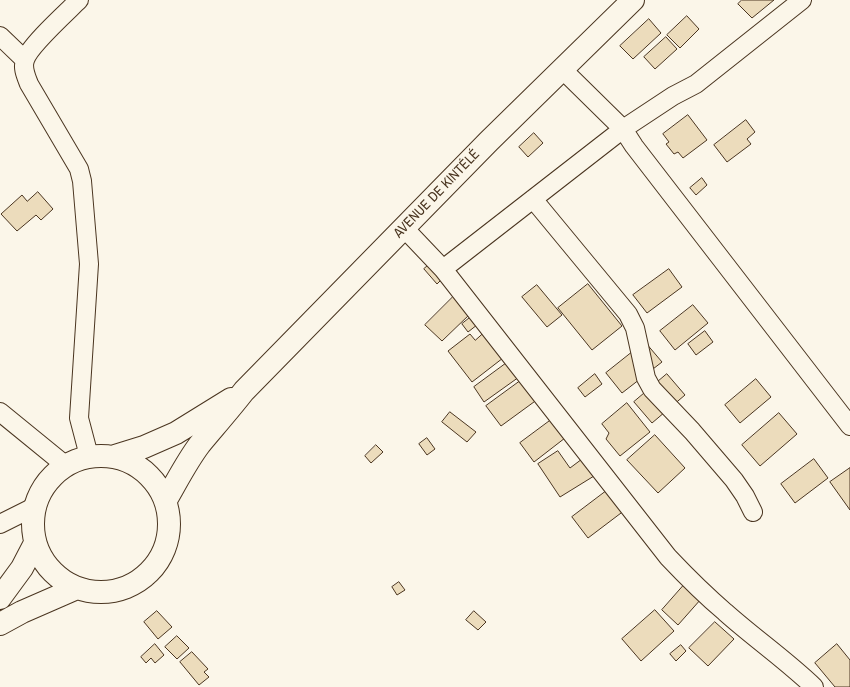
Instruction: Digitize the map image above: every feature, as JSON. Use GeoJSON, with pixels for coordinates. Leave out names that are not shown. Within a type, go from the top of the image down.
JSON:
{"type":"FeatureCollection","features":[{"type":"Feature","properties":{"kind":"main road","name":"AVENUE DE KINTÉLÉ"},"geometry":{"type":"LineString","coordinates":[[166,500],[200,444],[244,391],[489,141],[633,0]]}},
{"type":"Feature","properties":{"kind":"main road","name":"AVENUE DE KINTÉLÉ"},"geometry":{"type":"LineString","coordinates":[[115,456],[137,465],[154,480],[166,500],[170,525],[164,550],[150,572],[128,586],[103,592],[77,588],[59,578],[44,562],[35,543],[32,525],[34,507],[45,483],[65,465],[89,456],[115,456],[144,447],[176,433],[244,391]]}},
{"type":"Feature","properties":{"kind":"main road"},"geometry":{"type":"LineString","coordinates":[[0,598],[22,568],[35,543]]}},
{"type":"Feature","properties":{"kind":"main road"},"geometry":{"type":"LineString","coordinates":[[0,624],[22,612],[77,588]]}},
{"type":"Feature","properties":{"kind":"street"},"geometry":{"type":"LineString","coordinates":[[79,0],[32,48],[25,60],[24,71],[29,84],[78,169],[82,180],[89,264],[79,418],[89,456]]}},
{"type":"Feature","properties":{"kind":"street"},"geometry":{"type":"LineString","coordinates":[[443,269],[623,129],[673,96],[696,84],[802,0]]}},
{"type":"Feature","properties":{"kind":"street"},"geometry":{"type":"LineString","coordinates":[[0,36],[25,60]]}},
{"type":"Feature","properties":{"kind":"street"},"geometry":{"type":"LineString","coordinates":[[562,69],[623,129],[634,146],[850,426]]}},
{"type":"Feature","properties":{"kind":"street"},"geometry":{"type":"LineString","coordinates":[[533,199],[628,314],[635,328],[646,378],[652,389],[692,431],[734,480],[745,496],[753,512]]}},
{"type":"Feature","properties":{"kind":"street"},"geometry":{"type":"LineString","coordinates":[[404,228],[443,269],[668,557],[688,579],[725,613],[802,675],[814,687]]}},
{"type":"Feature","properties":{"kind":"street"},"geometry":{"type":"LineString","coordinates":[[0,412],[65,465]]}},
{"type":"Feature","properties":{"kind":"street"},"geometry":{"type":"LineString","coordinates":[[0,524],[34,507]]}},
{"type":"Feature","properties":{"kind":"building"},"geometry":{"type":"Polygon","coordinates":[[[742,0],[774,0],[752,18],[738,4],[742,0]]]}},
{"type":"Feature","properties":{"kind":"building"},"geometry":{"type":"Polygon","coordinates":[[[687,16],[699,29],[680,48],[667,35],[687,16]]]}},
{"type":"Feature","properties":{"kind":"building"},"geometry":{"type":"Polygon","coordinates":[[[649,19],[661,33],[633,59],[620,46],[649,19]]]}},
{"type":"Feature","properties":{"kind":"building"},"geometry":{"type":"Polygon","coordinates":[[[666,37],[677,49],[655,69],[644,57],[666,37]]]}},
{"type":"Feature","properties":{"kind":"building"},"geometry":{"type":"Polygon","coordinates":[[[688,115],[707,140],[683,158],[678,152],[674,154],[666,144],[669,142],[663,134],[688,115]]]}},
{"type":"Feature","properties":{"kind":"building"},"geometry":{"type":"Polygon","coordinates":[[[746,120],[755,132],[747,139],[751,144],[727,162],[714,145],[746,120]]]}},
{"type":"Feature","properties":{"kind":"building"},"geometry":{"type":"Polygon","coordinates":[[[534,133],[543,143],[528,157],[519,147],[534,133]]]}},
{"type":"Feature","properties":{"kind":"building"},"geometry":{"type":"Polygon","coordinates":[[[702,178],[707,185],[696,195],[690,188],[702,178]]]}},
{"type":"Feature","properties":{"kind":"building"},"geometry":{"type":"Polygon","coordinates":[[[38,192],[53,209],[41,220],[36,215],[17,231],[1,214],[22,195],[27,201],[38,192]]]}},
{"type":"Feature","properties":{"kind":"building"},"geometry":{"type":"Polygon","coordinates":[[[431,263],[443,278],[437,284],[424,269],[431,263]]]}},
{"type":"Feature","properties":{"kind":"building"},"geometry":{"type":"Polygon","coordinates":[[[669,269],[682,287],[647,313],[633,295],[669,269]]]}},
{"type":"Feature","properties":{"kind":"building"},"geometry":{"type":"Polygon","coordinates":[[[588,284],[622,326],[592,350],[558,308],[588,284]]]}},
{"type":"Feature","properties":{"kind":"building"},"geometry":{"type":"Polygon","coordinates":[[[537,285],[562,315],[547,327],[522,297],[537,285]]]}},
{"type":"Feature","properties":{"kind":"building"},"geometry":{"type":"Polygon","coordinates":[[[453,297],[470,314],[442,341],[425,325],[453,297]]]}},
{"type":"Feature","properties":{"kind":"building"},"geometry":{"type":"Polygon","coordinates":[[[693,305],[708,323],[675,350],[660,331],[693,305]]]}},
{"type":"Feature","properties":{"kind":"building"},"geometry":{"type":"Polygon","coordinates":[[[476,313],[482,321],[468,332],[462,324],[476,313]]]}},
{"type":"Feature","properties":{"kind":"building"},"geometry":{"type":"Polygon","coordinates":[[[705,331],[713,342],[696,355],[688,344],[705,331]]]}},
{"type":"Feature","properties":{"kind":"building"},"geometry":{"type":"Polygon","coordinates":[[[484,333],[503,358],[472,382],[448,351],[470,334],[475,340],[484,333]]]}},
{"type":"Feature","properties":{"kind":"building"},"geometry":{"type":"Polygon","coordinates":[[[645,342],[662,362],[622,393],[606,373],[645,342]]]}},
{"type":"Feature","properties":{"kind":"building"},"geometry":{"type":"Polygon","coordinates":[[[508,362],[519,377],[484,402],[474,387],[508,362]]]}},
{"type":"Feature","properties":{"kind":"building"},"geometry":{"type":"Polygon","coordinates":[[[595,374],[602,384],[585,397],[578,388],[595,374]]]}},
{"type":"Feature","properties":{"kind":"building"},"geometry":{"type":"Polygon","coordinates":[[[667,374],[685,395],[652,423],[634,402],[667,374]]]}},
{"type":"Feature","properties":{"kind":"building"},"geometry":{"type":"Polygon","coordinates":[[[523,379],[538,399],[501,426],[486,406],[523,379]]]}},
{"type":"Feature","properties":{"kind":"building"},"geometry":{"type":"Polygon","coordinates":[[[756,379],[771,397],[740,423],[725,405],[756,379]]]}},
{"type":"Feature","properties":{"kind":"building"},"geometry":{"type":"Polygon","coordinates":[[[627,403],[650,432],[620,456],[606,439],[609,433],[602,424],[627,403]]]}},
{"type":"Feature","properties":{"kind":"building"},"geometry":{"type":"Polygon","coordinates":[[[450,412],[476,432],[467,442],[442,422],[450,412]]]}},
{"type":"Feature","properties":{"kind":"building"},"geometry":{"type":"Polygon","coordinates":[[[779,413],[797,434],[760,466],[742,445],[779,413]]]}},
{"type":"Feature","properties":{"kind":"building"},"geometry":{"type":"Polygon","coordinates":[[[551,420],[565,438],[534,462],[520,443],[551,420]]]}},
{"type":"Feature","properties":{"kind":"building"},"geometry":{"type":"Polygon","coordinates":[[[655,435],[685,468],[658,493],[627,460],[655,435]]]}},
{"type":"Feature","properties":{"kind":"building"},"geometry":{"type":"Polygon","coordinates":[[[427,438],[435,449],[427,455],[419,444],[427,438]]]}},
{"type":"Feature","properties":{"kind":"building"},"geometry":{"type":"Polygon","coordinates":[[[376,445],[383,452],[371,463],[365,456],[376,445]]]}},
{"type":"Feature","properties":{"kind":"building"},"geometry":{"type":"Polygon","coordinates":[[[558,451],[570,468],[582,459],[594,476],[560,497],[538,464],[558,451]]]}},
{"type":"Feature","properties":{"kind":"building"},"geometry":{"type":"Polygon","coordinates":[[[814,459],[828,478],[795,503],[781,484],[814,459]]]}},
{"type":"Feature","properties":{"kind":"building"},"geometry":{"type":"Polygon","coordinates":[[[850,468],[850,510],[830,482],[850,468]]]}},
{"type":"Feature","properties":{"kind":"building"},"geometry":{"type":"Polygon","coordinates":[[[609,489],[625,510],[588,538],[572,517],[609,489]]]}},
{"type":"Feature","properties":{"kind":"building"},"geometry":{"type":"Polygon","coordinates":[[[399,582],[405,590],[397,595],[392,587],[399,582]]]}},
{"type":"Feature","properties":{"kind":"building"},"geometry":{"type":"Polygon","coordinates":[[[684,585],[701,599],[678,625],[662,610],[684,585]]]}},
{"type":"Feature","properties":{"kind":"building"},"geometry":{"type":"Polygon","coordinates":[[[655,610],[674,631],[641,661],[622,639],[655,610]]]}},
{"type":"Feature","properties":{"kind":"building"},"geometry":{"type":"Polygon","coordinates":[[[157,611],[172,627],[158,639],[144,622],[157,611]]]}},
{"type":"Feature","properties":{"kind":"building"},"geometry":{"type":"Polygon","coordinates":[[[474,611],[486,622],[478,630],[466,620],[474,611]]]}},
{"type":"Feature","properties":{"kind":"building"},"geometry":{"type":"Polygon","coordinates":[[[715,622],[734,639],[708,666],[689,648],[715,622]]]}},
{"type":"Feature","properties":{"kind":"building"},"geometry":{"type":"Polygon","coordinates":[[[177,636],[189,648],[177,659],[165,647],[177,636]]]}},
{"type":"Feature","properties":{"kind":"building"},"geometry":{"type":"Polygon","coordinates":[[[155,644],[164,655],[155,663],[151,658],[146,663],[141,657],[155,644]]]}},
{"type":"Feature","properties":{"kind":"building"},"geometry":{"type":"Polygon","coordinates":[[[837,644],[850,660],[850,687],[835,687],[815,663],[837,644]]]}},
{"type":"Feature","properties":{"kind":"building"},"geometry":{"type":"Polygon","coordinates":[[[681,645],[686,651],[676,661],[670,654],[681,645]]]}},
{"type":"Feature","properties":{"kind":"building"},"geometry":{"type":"Polygon","coordinates":[[[192,652],[208,669],[204,672],[209,677],[199,685],[180,662],[192,652]]]}}]}
